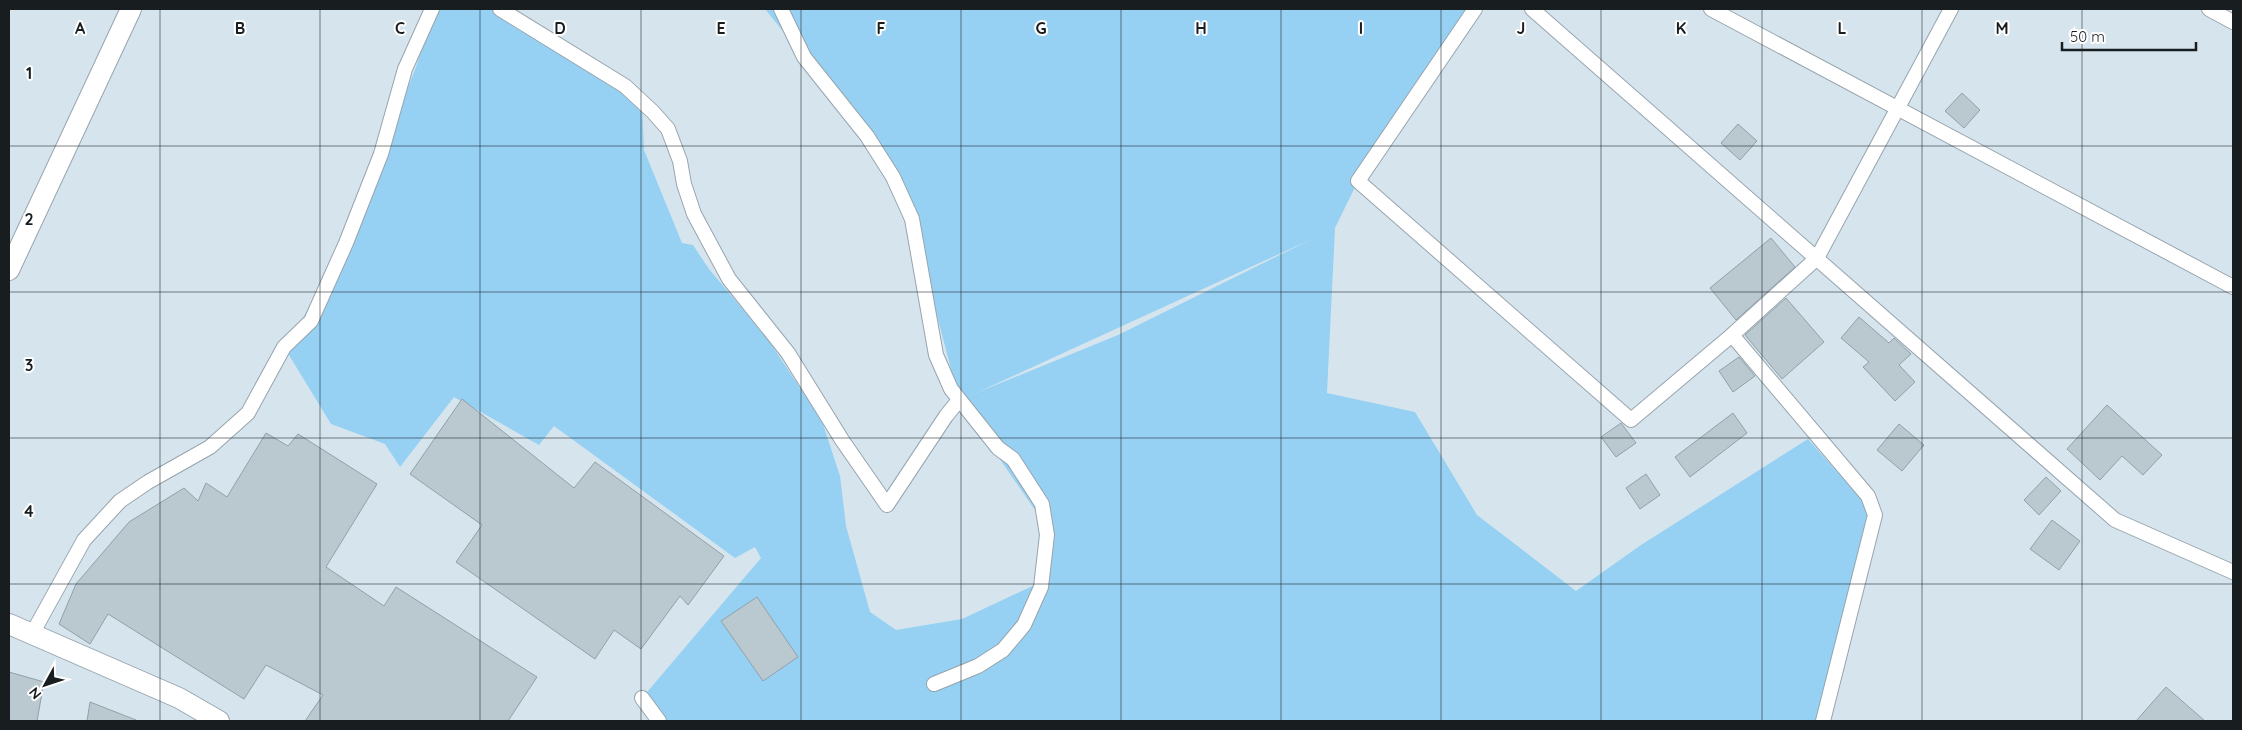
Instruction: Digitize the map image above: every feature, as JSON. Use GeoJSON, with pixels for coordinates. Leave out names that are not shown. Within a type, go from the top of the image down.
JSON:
{"type":"FeatureCollection","features":[{"type":"Feature","properties":{"kind":"street"},"geometry":{"type":"LineString","coordinates":[[9,270],[131,9]]}},
{"type":"Feature","properties":{"kind":"street"},"geometry":{"type":"LineString","coordinates":[[32,634],[84,540],[120,501],[148,482],[210,447],[248,412],[284,347],[311,321],[346,243],[381,154],[405,70],[432,9]]}},
{"type":"Feature","properties":{"kind":"street"},"geometry":{"type":"LineString","coordinates":[[500,9],[625,86],[654,112],[668,129],[680,161],[684,184],[694,214],[728,279],[788,353],[842,440],[887,505],[946,416],[959,400]]}},
{"type":"Feature","properties":{"kind":"street"},"geometry":{"type":"LineString","coordinates":[[781,9],[804,57],[867,136],[893,177],[912,219],[936,354],[951,389],[998,448],[1013,459],[1042,504],[1047,534],[1041,587],[1024,625],[1003,650],[978,666],[934,684]]}},
{"type":"Feature","properties":{"kind":"street"},"geometry":{"type":"LineString","coordinates":[[1475,9],[1358,181],[1630,420],[1732,335],[1817,258],[1951,9]]}},
{"type":"Feature","properties":{"kind":"street"},"geometry":{"type":"LineString","coordinates":[[1532,9],[2115,520],[2233,572]]}},
{"type":"Feature","properties":{"kind":"street"},"geometry":{"type":"LineString","coordinates":[[1711,9],[2233,287]]}},
{"type":"Feature","properties":{"kind":"street"},"geometry":{"type":"LineString","coordinates":[[2208,9],[2233,22]]}},
{"type":"Feature","properties":{"kind":"street"},"geometry":{"type":"LineString","coordinates":[[1732,335],[1868,496],[1875,515],[1823,721]]}},
{"type":"Feature","properties":{"kind":"street"},"geometry":{"type":"LineString","coordinates":[[9,624],[179,698],[219,721]]}},
{"type":"Feature","properties":{"kind":"street"},"geometry":{"type":"LineString","coordinates":[[642,698],[659,721]]}},
{"type":"Feature","properties":{"kind":"shaded area"},"geometry":{"type":"Polygon","coordinates":[[[434,9],[500,9],[642,101],[644,150],[682,243],[693,245],[709,269],[767,338],[822,421],[840,476],[846,526],[870,612],[896,630],[962,619],[1041,582],[1046,526],[959,400],[912,219],[835,96],[765,9],[1476,9],[1358,181],[1335,228],[1327,393],[1415,412],[1477,515],[1576,591],[1641,545],[1808,439],[1875,515],[1823,721],[658,721],[642,698],[761,558],[755,547],[735,558],[554,426],[539,445],[454,397],[400,467],[385,444],[331,424],[284,347],[336,266],[416,67],[434,9]],[[1312,239],[976,393],[1118,335],[1312,239]]]}},
{"type":"Feature","properties":{"kind":"building"},"geometry":{"type":"Polygon","coordinates":[[[1962,93],[1980,110],[1964,128],[1945,111],[1962,93]]]}},
{"type":"Feature","properties":{"kind":"building"},"geometry":{"type":"Polygon","coordinates":[[[1738,124],[1757,141],[1740,160],[1721,143],[1738,124]]]}},
{"type":"Feature","properties":{"kind":"building"},"geometry":{"type":"Polygon","coordinates":[[[1771,238],[1795,267],[1736,320],[1710,288],[1771,238]]]}},
{"type":"Feature","properties":{"kind":"building"},"geometry":{"type":"Polygon","coordinates":[[[1786,298],[1824,342],[1782,379],[1745,335],[1786,298]]]}},
{"type":"Feature","properties":{"kind":"building"},"geometry":{"type":"Polygon","coordinates":[[[1859,317],[1889,343],[1894,338],[1911,354],[1899,365],[1915,382],[1895,401],[1863,367],[1869,362],[1841,338],[1859,317]]]}},
{"type":"Feature","properties":{"kind":"building"},"geometry":{"type":"Polygon","coordinates":[[[1739,357],[1755,376],[1733,392],[1719,371],[1739,357]]]}},
{"type":"Feature","properties":{"kind":"building"},"geometry":{"type":"Polygon","coordinates":[[[462,399],[574,488],[595,462],[724,556],[688,605],[680,596],[641,649],[614,630],[595,659],[456,562],[482,525],[410,474],[462,399]]]}},
{"type":"Feature","properties":{"kind":"building"},"geometry":{"type":"Polygon","coordinates":[[[2107,405],[2162,455],[2143,475],[2122,456],[2100,480],[2067,449],[2107,405]]]}},
{"type":"Feature","properties":{"kind":"building"},"geometry":{"type":"Polygon","coordinates":[[[1733,413],[1747,433],[1690,477],[1675,457],[1733,413]]]}},
{"type":"Feature","properties":{"kind":"building"},"geometry":{"type":"Polygon","coordinates":[[[1621,423],[1636,443],[1616,457],[1601,437],[1621,423]]]}},
{"type":"Feature","properties":{"kind":"building"},"geometry":{"type":"Polygon","coordinates":[[[1899,424],[1924,445],[1902,471],[1877,450],[1899,424]]]}},
{"type":"Feature","properties":{"kind":"building"},"geometry":{"type":"Polygon","coordinates":[[[266,433],[288,446],[298,434],[377,484],[326,567],[384,606],[396,587],[537,677],[508,721],[305,721],[323,695],[266,665],[244,699],[108,614],[90,644],[59,624],[76,584],[129,522],[184,488],[198,501],[206,483],[227,497],[266,433]]]}},
{"type":"Feature","properties":{"kind":"building"},"geometry":{"type":"Polygon","coordinates":[[[1646,474],[1660,495],[1640,509],[1626,488],[1646,474]]]}},
{"type":"Feature","properties":{"kind":"building"},"geometry":{"type":"Polygon","coordinates":[[[2046,477],[2061,491],[2039,515],[2024,500],[2046,477]]]}},
{"type":"Feature","properties":{"kind":"building"},"geometry":{"type":"Polygon","coordinates":[[[2052,520],[2080,541],[2059,570],[2030,549],[2052,520]]]}},
{"type":"Feature","properties":{"kind":"building"},"geometry":{"type":"Polygon","coordinates":[[[757,597],[798,657],[763,681],[721,621],[757,597]]]}},
{"type":"Feature","properties":{"kind":"building"},"geometry":{"type":"Polygon","coordinates":[[[9,672],[44,682],[37,721],[9,721],[9,672]]]}},
{"type":"Feature","properties":{"kind":"building"},"geometry":{"type":"Polygon","coordinates":[[[2166,687],[2205,721],[2136,721],[2166,687]]]}},
{"type":"Feature","properties":{"kind":"building"},"geometry":{"type":"Polygon","coordinates":[[[90,702],[136,720],[136,721],[87,721],[90,702]]]}}]}
